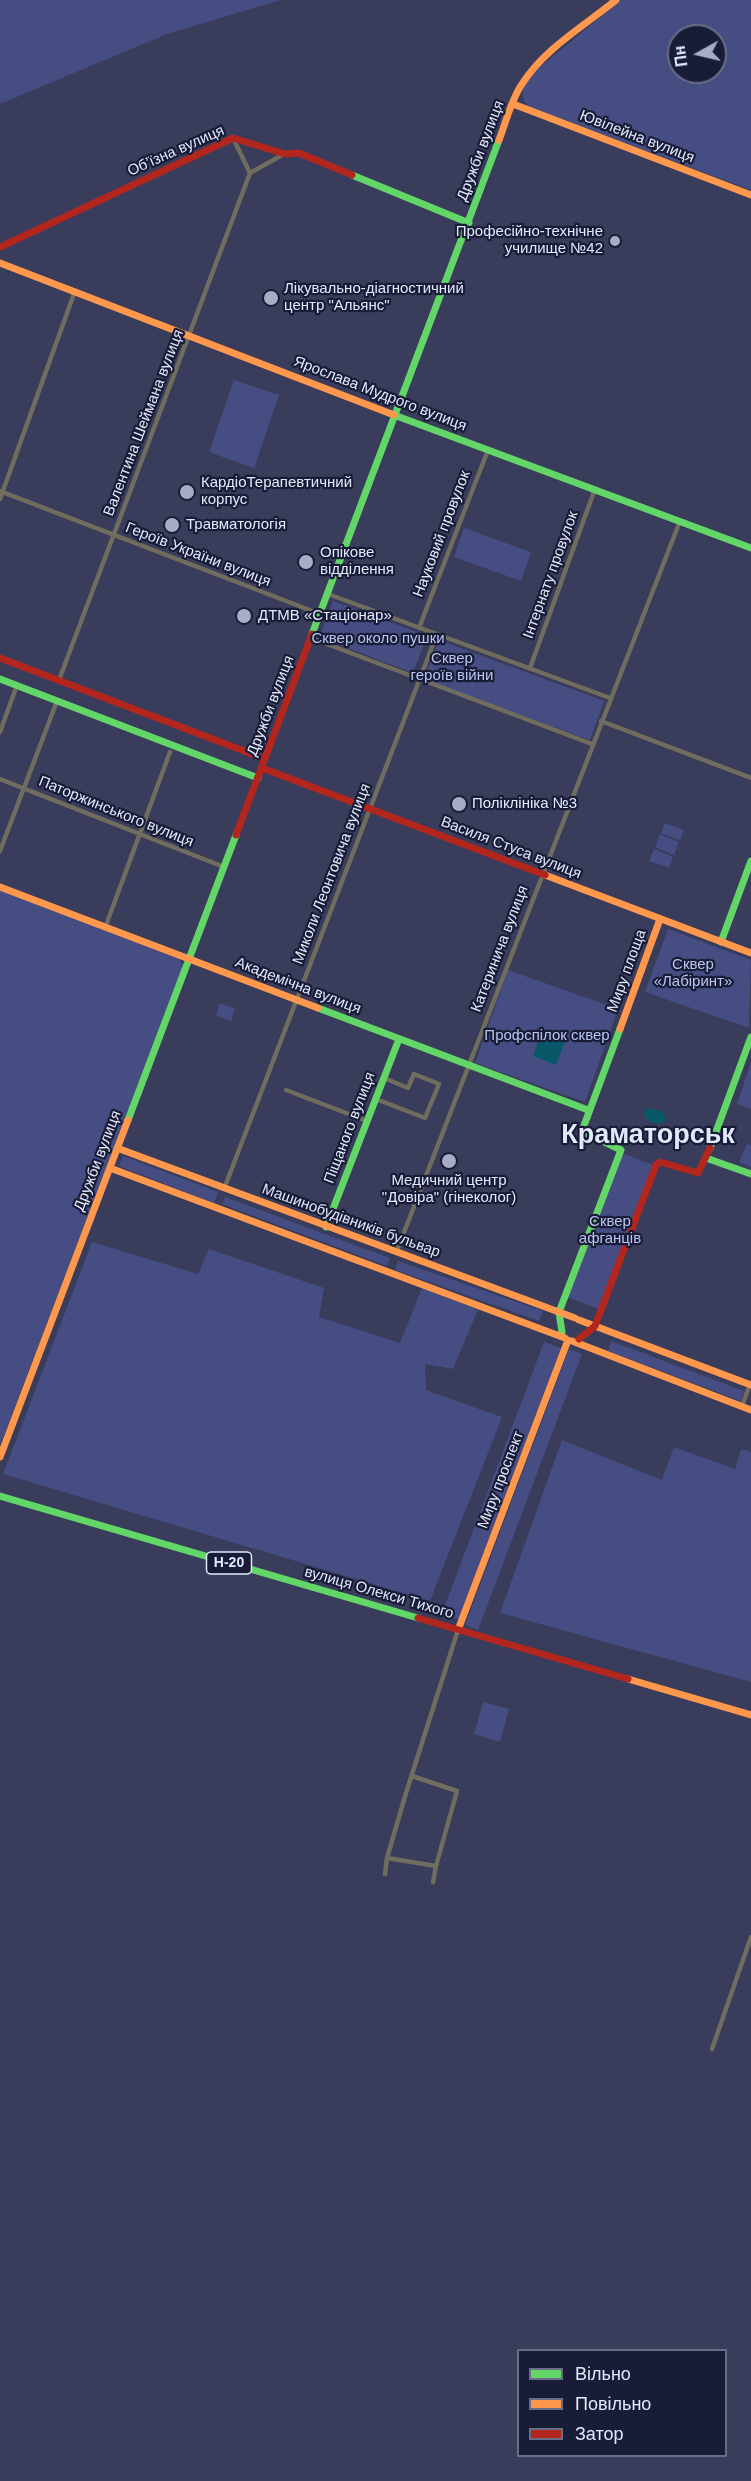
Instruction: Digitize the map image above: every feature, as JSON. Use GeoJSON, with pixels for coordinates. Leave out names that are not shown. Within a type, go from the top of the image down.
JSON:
{"type":"FeatureCollection","features":[{"type":"Feature","properties":{"kind":"street","name":"Дружби вулиця"},"geometry":{"type":"LineString","coordinates":[[0,1457],[397,416],[513,104],[527,75],[616,0]]}},
{"type":"Feature","properties":{"kind":"street","name":"Ювілейна вулиця"},"geometry":{"type":"LineString","coordinates":[[513,104],[751,195]]}},
{"type":"Feature","properties":{"kind":"street","name":"Об’їзна вулиця"},"geometry":{"type":"LineString","coordinates":[[0,247],[233,138],[285,154],[299,153],[469,223]]}},
{"type":"Feature","properties":{"kind":"street"},"geometry":{"type":"LineString","coordinates":[[233,138],[250,173],[285,154]]}},
{"type":"Feature","properties":{"kind":"street","name":"Валентина Шеймана вулиця"},"geometry":{"type":"LineString","coordinates":[[59,680],[250,173]]}},
{"type":"Feature","properties":{"kind":"street","name":"Ярослава Мудрого вулиця"},"geometry":{"type":"LineString","coordinates":[[0,263],[190,334],[397,416],[751,548]]}},
{"type":"Feature","properties":{"kind":"street"},"geometry":{"type":"LineString","coordinates":[[0,499],[75,291]]}},
{"type":"Feature","properties":{"kind":"street","name":"Науковий провулок"},"geometry":{"type":"LineString","coordinates":[[419,628],[488,450]]}},
{"type":"Feature","properties":{"kind":"street","name":"Інтернату провулок"},"geometry":{"type":"LineString","coordinates":[[530,668],[595,489]]}},
{"type":"Feature","properties":{"kind":"street","name":"Героїв України вулиця"},"geometry":{"type":"LineString","coordinates":[[1,492],[320,614]]}},
{"type":"Feature","properties":{"kind":"street","name":"Катеринича вулиця"},"geometry":{"type":"LineString","coordinates":[[396,1253],[680,521]]}},
{"type":"Feature","properties":{"kind":"street"},"geometry":{"type":"LineString","coordinates":[[328,594],[610,698]]}},
{"type":"Feature","properties":{"kind":"street","name":"Миколи Леонтовича вулиця"},"geometry":{"type":"LineString","coordinates":[[224,1189],[437,634]]}},
{"type":"Feature","properties":{"kind":"street"},"geometry":{"type":"LineString","coordinates":[[311,638],[592,744]]}},
{"type":"Feature","properties":{"kind":"street"},"geometry":{"type":"LineString","coordinates":[[0,658],[265,759]]}},
{"type":"Feature","properties":{"kind":"street"},"geometry":{"type":"LineString","coordinates":[[0,679],[258,778]]}},
{"type":"Feature","properties":{"kind":"street"},"geometry":{"type":"LineString","coordinates":[[0,732],[17,685]]}},
{"type":"Feature","properties":{"kind":"street"},"geometry":{"type":"LineString","coordinates":[[0,851],[57,701]]}},
{"type":"Feature","properties":{"kind":"street"},"geometry":{"type":"LineString","coordinates":[[601,722],[751,778]]}},
{"type":"Feature","properties":{"kind":"street"},"geometry":{"type":"LineString","coordinates":[[105,928],[170,752]]}},
{"type":"Feature","properties":{"kind":"street","name":"Василя Стуса вулиця"},"geometry":{"type":"LineString","coordinates":[[262,768],[751,953]]}},
{"type":"Feature","properties":{"kind":"street","name":"Паторжинського вулиця"},"geometry":{"type":"LineString","coordinates":[[0,779],[224,867]]}},
{"type":"Feature","properties":{"kind":"street"},"geometry":{"type":"LineString","coordinates":[[721,942],[751,861]]}},
{"type":"Feature","properties":{"kind":"street","name":"Академічна вулиця"},"geometry":{"type":"LineString","coordinates":[[0,887],[588,1110]]}},
{"type":"Feature","properties":{"kind":"street","name":"Миру площа"},"geometry":{"type":"LineString","coordinates":[[592,1099],[660,919]]}},
{"type":"Feature","properties":{"kind":"street"},"geometry":{"type":"LineString","coordinates":[[569,1338],[595,1326],[656,1165],[660,1162],[670,1163],[698,1173],[721,1123],[751,1037]]}},
{"type":"Feature","properties":{"kind":"street","name":"Піщаного вулиця"},"geometry":{"type":"LineString","coordinates":[[326,1227],[399,1039]]}},
{"type":"Feature","properties":{"kind":"street"},"geometry":{"type":"LineString","coordinates":[[376,1099],[425,1118],[439,1084],[414,1074],[408,1088],[384,1078]]}},
{"type":"Feature","properties":{"kind":"street"},"geometry":{"type":"LineString","coordinates":[[286,1090],[367,1121]]}},
{"type":"Feature","properties":{"kind":"street","name":"Миру проспект"},"geometry":{"type":"LineString","coordinates":[[458,1630],[569,1338],[559,1312],[621,1150],[619,1147],[582,1131],[592,1099]]}},
{"type":"Feature","properties":{"kind":"street","name":"Машинобудівників бульвар"},"geometry":{"type":"LineString","coordinates":[[117,1148],[751,1384]]}},
{"type":"Feature","properties":{"kind":"street"},"geometry":{"type":"LineString","coordinates":[[706,1158],[751,1174]]}},
{"type":"Feature","properties":{"kind":"street"},"geometry":{"type":"LineString","coordinates":[[110,1168],[569,1338],[751,1410]]}},
{"type":"Feature","properties":{"kind":"street"},"geometry":{"type":"LineString","coordinates":[[577,1319],[584,1330],[569,1338],[565,1322],[577,1319]]}},
{"type":"Feature","properties":{"kind":"street"},"geometry":{"type":"LineString","coordinates":[[742,1406],[751,1384]]}},
{"type":"Feature","properties":{"kind":"street","name":"вулиця Олекси Тихого"},"geometry":{"type":"LineString","coordinates":[[0,1496],[751,1715]]}},
{"type":"Feature","properties":{"kind":"street"},"geometry":{"type":"LineString","coordinates":[[385,1874],[387,1858],[458,1630]]}},
{"type":"Feature","properties":{"kind":"street"},"geometry":{"type":"LineString","coordinates":[[412,1776],[457,1791],[433,1882]]}},
{"type":"Feature","properties":{"kind":"street"},"geometry":{"type":"LineString","coordinates":[[387,1858],[436,1866]]}},
{"type":"Feature","properties":{"kind":"street"},"geometry":{"type":"LineString","coordinates":[[712,2049],[751,1937]]}},
{"type":"Feature","properties":{"kind":"green space"},"geometry":{"type":"Polygon","coordinates":[[[0,0],[281,0],[167,34],[0,104],[0,0]]]}},
{"type":"Feature","properties":{"kind":"green space"},"geometry":{"type":"Polygon","coordinates":[[[621,0],[751,0],[751,190],[529,107],[523,98],[523,90],[534,72],[621,0]]]}},
{"type":"Feature","properties":{"kind":"green space"},"geometry":{"type":"Polygon","coordinates":[[[234,380],[279,395],[254,468],[209,452],[234,380]]]}},
{"type":"Feature","properties":{"kind":"green space"},"geometry":{"type":"Polygon","coordinates":[[[464,528],[531,552],[521,581],[454,557],[464,528]]]}},
{"type":"Feature","properties":{"kind":"green space","name":"Сквер около пушки"},"geometry":{"type":"Polygon","coordinates":[[[333,601],[427,636],[413,673],[319,637],[333,601]]]}},
{"type":"Feature","properties":{"kind":"green space","name":"Сквер героїв війни"},"geometry":{"type":"Polygon","coordinates":[[[439,640],[604,701],[590,740],[423,680],[439,640]]]}},
{"type":"Feature","properties":{"kind":"green space"},"geometry":{"type":"Polygon","coordinates":[[[665,823],[684,830],[680,840],[661,833],[665,823]]]}},
{"type":"Feature","properties":{"kind":"green space"},"geometry":{"type":"Polygon","coordinates":[[[660,834],[679,842],[674,855],[655,847],[660,834]]]}},
{"type":"Feature","properties":{"kind":"green space"},"geometry":{"type":"Polygon","coordinates":[[[654,849],[673,857],[669,868],[649,861],[654,849]]]}},
{"type":"Feature","properties":{"kind":"green space"},"geometry":{"type":"Polygon","coordinates":[[[0,890],[179,959],[183,967],[0,1446],[0,890]]]}},
{"type":"Feature","properties":{"kind":"green space","name":"Сквер «Лабіринт»"},"geometry":{"type":"Polygon","coordinates":[[[668,929],[751,960],[749,1028],[645,992],[668,929]]]}},
{"type":"Feature","properties":{"kind":"green space","name":"Профспілок сквер"},"geometry":{"type":"Polygon","coordinates":[[[508,970],[618,1009],[585,1102],[475,1063],[508,970]]]}},
{"type":"Feature","properties":{"kind":"green space"},"geometry":{"type":"Polygon","coordinates":[[[220,1003],[235,1009],[231,1021],[216,1016],[220,1003]]]}},
{"type":"Feature","properties":{"kind":"green space"},"geometry":{"type":"Polygon","coordinates":[[[751,1062],[751,1109],[737,1104],[751,1062]]]}},
{"type":"Feature","properties":{"kind":"green space"},"geometry":{"type":"Polygon","coordinates":[[[747,1144],[751,1145],[751,1167],[739,1162],[747,1144]]]}},
{"type":"Feature","properties":{"kind":"green space","name":"Сквер афганців"},"geometry":{"type":"Polygon","coordinates":[[[622,1153],[653,1165],[599,1309],[567,1297],[622,1153]]]}},
{"type":"Feature","properties":{"kind":"green space"},"geometry":{"type":"Polygon","coordinates":[[[123,1156],[218,1192],[214,1203],[119,1166],[123,1156]]]}},
{"type":"Feature","properties":{"kind":"green space"},"geometry":{"type":"Polygon","coordinates":[[[225,1197],[390,1258],[387,1266],[222,1204],[225,1197]]]}},
{"type":"Feature","properties":{"kind":"green space"},"geometry":{"type":"Polygon","coordinates":[[[92,1242],[198,1274],[209,1249],[324,1288],[319,1317],[400,1343],[422,1288],[478,1310],[453,1369],[425,1364],[426,1390],[502,1417],[430,1601],[3,1474],[92,1242]]]}},
{"type":"Feature","properties":{"kind":"green space"},"geometry":{"type":"Polygon","coordinates":[[[398,1261],[543,1311],[539,1321],[395,1270],[398,1261]]]}},
{"type":"Feature","properties":{"kind":"green space"},"geometry":{"type":"Polygon","coordinates":[[[611,1341],[744,1391],[741,1401],[608,1351],[611,1341]]]}},
{"type":"Feature","properties":{"kind":"green space"},"geometry":{"type":"Polygon","coordinates":[[[544,1342],[561,1348],[459,1619],[441,1616],[544,1342]]]}},
{"type":"Feature","properties":{"kind":"green space"},"geometry":{"type":"Polygon","coordinates":[[[569,1349],[582,1354],[478,1630],[465,1625],[569,1349]]]}},
{"type":"Feature","properties":{"kind":"green space"},"geometry":{"type":"Polygon","coordinates":[[[562,1440],[662,1480],[674,1447],[735,1469],[741,1449],[751,1452],[751,1682],[500,1613],[562,1440]]]}},
{"type":"Feature","properties":{"kind":"green space"},"geometry":{"type":"Polygon","coordinates":[[[483,1702],[509,1709],[500,1742],[474,1734],[483,1702]]]}},
{"type":"Feature","properties":{"kind":"shaded area"},"geometry":{"type":"Polygon","coordinates":[[[541,1033],[565,1042],[556,1065],[533,1056],[541,1033]]]}},
{"type":"Feature","properties":{"kind":"shaded area"},"geometry":{"type":"Polygon","coordinates":[[[647,1108],[662,1111],[666,1118],[665,1122],[656,1124],[647,1120],[643,1113],[647,1108]]]}},
{"type":"Feature","properties":{"kind":"traffic: fast"},"geometry":{"type":"LineString","coordinates":[[312,634],[499,140]]}},
{"type":"Feature","properties":{"kind":"traffic: fast"},"geometry":{"type":"LineString","coordinates":[[352,175],[469,223]]}},
{"type":"Feature","properties":{"kind":"traffic: fast"},"geometry":{"type":"LineString","coordinates":[[394,415],[751,548]]}},
{"type":"Feature","properties":{"kind":"traffic: fast"},"geometry":{"type":"LineString","coordinates":[[0,679],[258,778]]}},
{"type":"Feature","properties":{"kind":"traffic: fast"},"geometry":{"type":"LineString","coordinates":[[128,1120],[236,835]]}},
{"type":"Feature","properties":{"kind":"traffic: fast"},"geometry":{"type":"LineString","coordinates":[[721,942],[751,861]]}},
{"type":"Feature","properties":{"kind":"traffic: fast"},"geometry":{"type":"LineString","coordinates":[[318,1008],[588,1110]]}},
{"type":"Feature","properties":{"kind":"traffic: fast"},"geometry":{"type":"LineString","coordinates":[[562,1332],[559,1312],[621,1150],[582,1131],[620,1029]]}},
{"type":"Feature","properties":{"kind":"traffic: fast"},"geometry":{"type":"LineString","coordinates":[[710,1148],[751,1037]]}},
{"type":"Feature","properties":{"kind":"traffic: fast"},"geometry":{"type":"LineString","coordinates":[[326,1227],[399,1039]]}},
{"type":"Feature","properties":{"kind":"traffic: fast"},"geometry":{"type":"LineString","coordinates":[[706,1158],[751,1174]]}},
{"type":"Feature","properties":{"kind":"traffic: fast"},"geometry":{"type":"LineString","coordinates":[[0,1496],[418,1618]]}},
{"type":"Feature","properties":{"kind":"traffic: slow"},"geometry":{"type":"LineString","coordinates":[[499,140],[515,97],[531,71],[553,49],[616,0]]}},
{"type":"Feature","properties":{"kind":"traffic: slow"},"geometry":{"type":"LineString","coordinates":[[513,104],[751,195]]}},
{"type":"Feature","properties":{"kind":"traffic: slow"},"geometry":{"type":"LineString","coordinates":[[0,263],[394,415]]}},
{"type":"Feature","properties":{"kind":"traffic: slow"},"geometry":{"type":"LineString","coordinates":[[545,875],[751,953]]}},
{"type":"Feature","properties":{"kind":"traffic: slow"},"geometry":{"type":"LineString","coordinates":[[0,887],[318,1008]]}},
{"type":"Feature","properties":{"kind":"traffic: slow"},"geometry":{"type":"LineString","coordinates":[[620,1029],[660,919]]}},
{"type":"Feature","properties":{"kind":"traffic: slow"},"geometry":{"type":"LineString","coordinates":[[0,1457],[128,1120]]}},
{"type":"Feature","properties":{"kind":"traffic: slow"},"geometry":{"type":"LineString","coordinates":[[117,1148],[575,1318]]}},
{"type":"Feature","properties":{"kind":"traffic: slow"},"geometry":{"type":"LineString","coordinates":[[110,1168],[565,1338]]}},
{"type":"Feature","properties":{"kind":"traffic: slow"},"geometry":{"type":"LineString","coordinates":[[579,1320],[751,1385]]}},
{"type":"Feature","properties":{"kind":"traffic: slow"},"geometry":{"type":"LineString","coordinates":[[458,1630],[568,1340]]}},
{"type":"Feature","properties":{"kind":"traffic: slow"},"geometry":{"type":"LineString","coordinates":[[572,1341],[751,1410]]}},
{"type":"Feature","properties":{"kind":"traffic: slow"},"geometry":{"type":"LineString","coordinates":[[628,1679],[751,1715]]}},
{"type":"Feature","properties":{"kind":"traffic: jam"},"geometry":{"type":"LineString","coordinates":[[0,247],[233,138],[285,154],[299,153],[352,175]]}},
{"type":"Feature","properties":{"kind":"traffic: jam"},"geometry":{"type":"LineString","coordinates":[[236,835],[312,634]]}},
{"type":"Feature","properties":{"kind":"traffic: jam"},"geometry":{"type":"LineString","coordinates":[[0,658],[265,759]]}},
{"type":"Feature","properties":{"kind":"traffic: jam"},"geometry":{"type":"LineString","coordinates":[[262,768],[545,875]]}},
{"type":"Feature","properties":{"kind":"traffic: jam"},"geometry":{"type":"LineString","coordinates":[[579,1339],[595,1326],[656,1165],[660,1162],[698,1173],[710,1148]]}},
{"type":"Feature","properties":{"kind":"traffic: jam"},"geometry":{"type":"LineString","coordinates":[[418,1618],[628,1679]]}},
{"type":"Feature","properties":{"kind":"place","name":"Професійно-технічне училище №42"},"geometry":{"type":"Point","coordinates":[615,241]}},
{"type":"Feature","properties":{"kind":"place","name":"Лікувально-діагностичний центр \"Альянс\""},"geometry":{"type":"Point","coordinates":[271,298]}},
{"type":"Feature","properties":{"kind":"place","name":"КардіоТерапевтичний корпус"},"geometry":{"type":"Point","coordinates":[187,492]}},
{"type":"Feature","properties":{"kind":"place","name":"Травматологія"},"geometry":{"type":"Point","coordinates":[172,525]}},
{"type":"Feature","properties":{"kind":"place","name":"Опікове відділення"},"geometry":{"type":"Point","coordinates":[306,562]}},
{"type":"Feature","properties":{"kind":"place","name":"ДТМВ «Стаціонар»"},"geometry":{"type":"Point","coordinates":[244,616]}},
{"type":"Feature","properties":{"kind":"place","name":"Поліклініка №3"},"geometry":{"type":"Point","coordinates":[459,804]}},
{"type":"Feature","properties":{"kind":"place","name":"Медичний центр \"Довіра\" (гінеколог)"},"geometry":{"type":"Point","coordinates":[449,1161]}},
{"type":"Feature","properties":{"kind":"district","name":"Краматорськ"},"geometry":{"type":"Point","coordinates":[648,1136]}}]}
